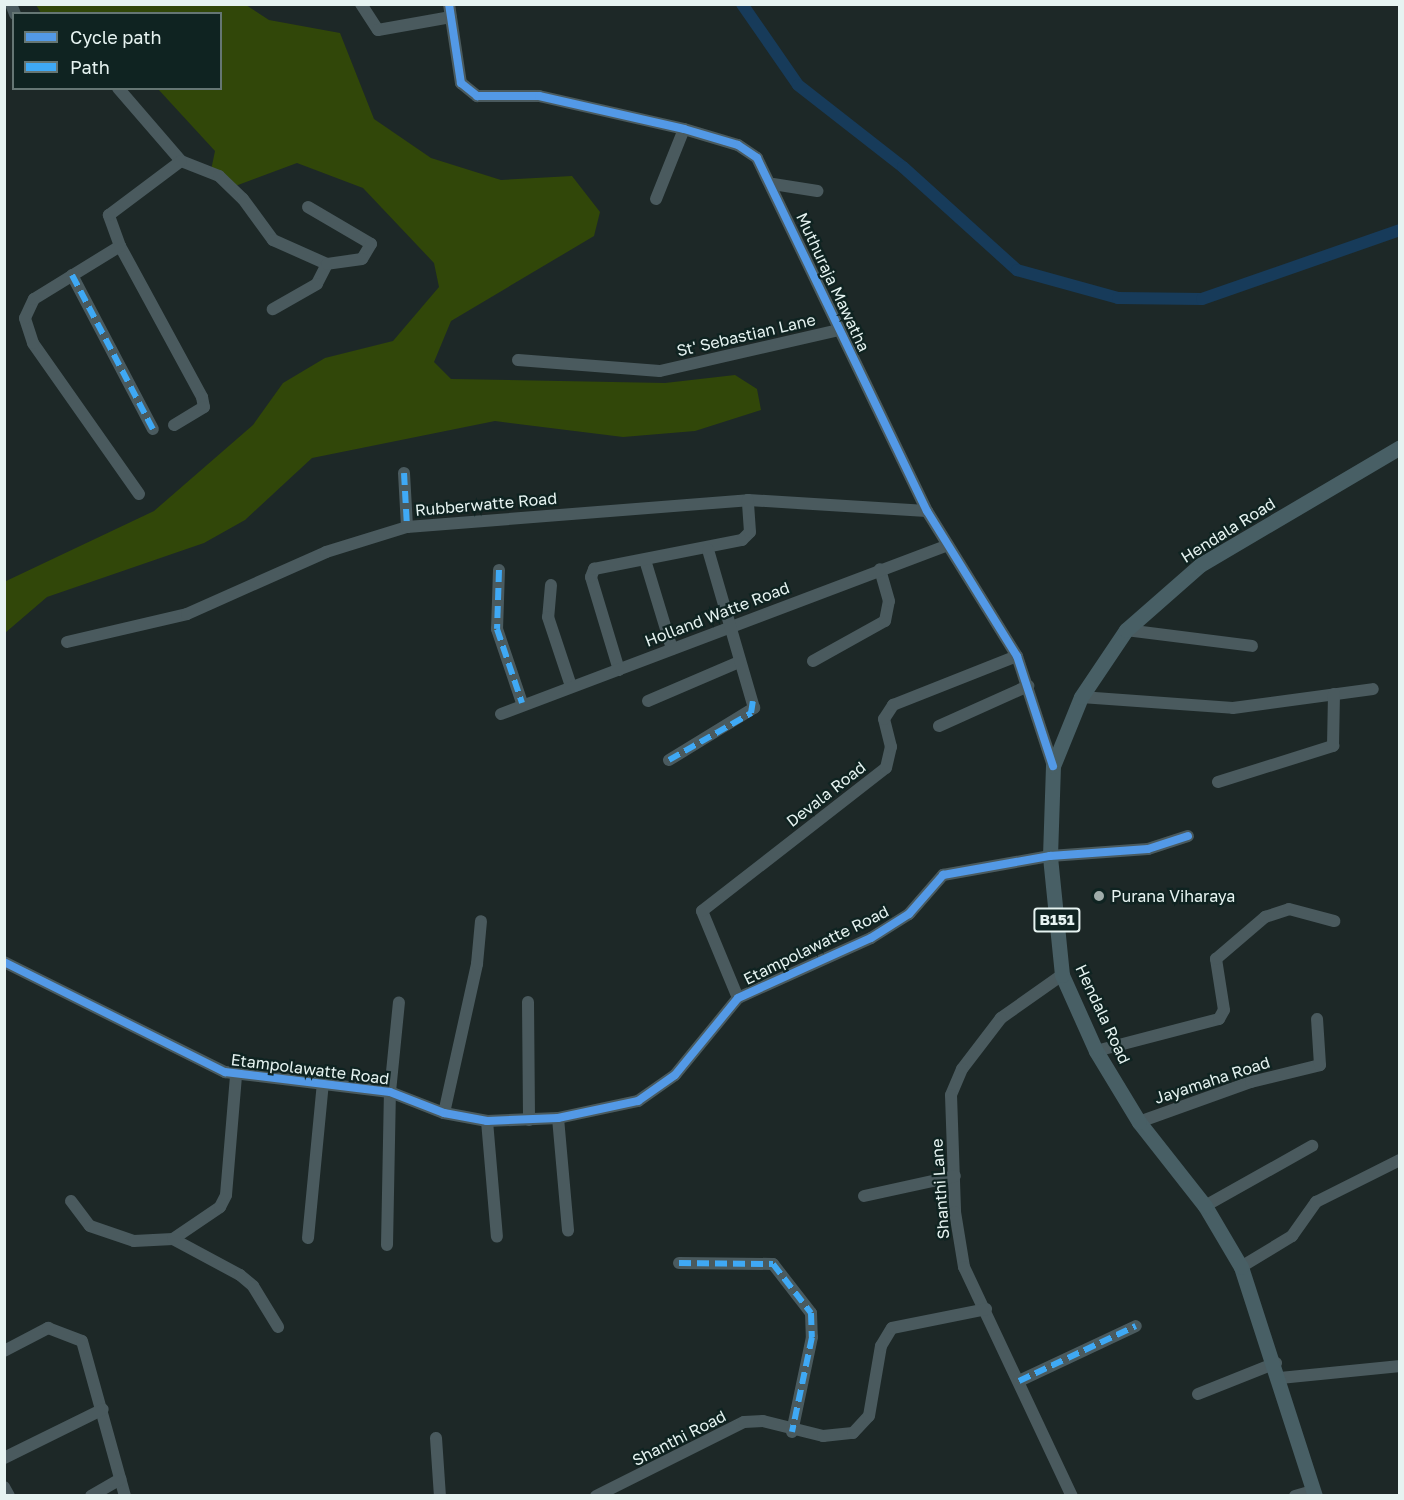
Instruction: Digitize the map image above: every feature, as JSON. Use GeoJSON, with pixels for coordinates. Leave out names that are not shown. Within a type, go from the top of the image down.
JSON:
{"type":"FeatureCollection","features":[{"type":"Feature","properties":{"kind":"main road","name":"Hendala Road"},"geometry":{"type":"LineString","coordinates":[[1314,1493],[1278,1371],[1241,1267],[1205,1206],[1139,1122],[1096,1051],[1062,975],[1050,856],[1053,766],[1081,696],[1126,630],[1200,565],[1400,447]]}},
{"type":"Feature","properties":{"kind":"street"},"geometry":{"type":"LineString","coordinates":[[361,4],[378,30],[450,11]]}},
{"type":"Feature","properties":{"kind":"street","name":"Muthuraja Mawatha"},"geometry":{"type":"LineString","coordinates":[[450,11],[461,83],[477,96],[539,96],[684,129],[738,146],[757,158],[773,183],[839,330],[927,511],[946,546],[1017,656],[1053,766]]}},
{"type":"Feature","properties":{"kind":"street"},"geometry":{"type":"LineString","coordinates":[[120,90],[181,160],[219,176],[273,240],[327,264],[362,259],[372,244],[308,207]]}},
{"type":"Feature","properties":{"kind":"street"},"geometry":{"type":"LineString","coordinates":[[656,199],[684,129]]}},
{"type":"Feature","properties":{"kind":"street"},"geometry":{"type":"LineString","coordinates":[[174,425],[204,407],[202,397],[120,246],[109,215],[181,160]]}},
{"type":"Feature","properties":{"kind":"street"},"geometry":{"type":"LineString","coordinates":[[773,183],[817,190]]}},
{"type":"Feature","properties":{"kind":"street"},"geometry":{"type":"LineString","coordinates":[[120,246],[34,299],[25,318],[33,343],[139,494]]}},
{"type":"Feature","properties":{"kind":"street"},"geometry":{"type":"LineString","coordinates":[[273,309],[317,284],[327,264]]}},
{"type":"Feature","properties":{"kind":"street"},"geometry":{"type":"LineString","coordinates":[[72,275],[153,429]]}},
{"type":"Feature","properties":{"kind":"street","name":"St' Sebastian Lane"},"geometry":{"type":"LineString","coordinates":[[518,360],[660,371],[839,330]]}},
{"type":"Feature","properties":{"kind":"street"},"geometry":{"type":"LineString","coordinates":[[404,474],[407,527]]}},
{"type":"Feature","properties":{"kind":"street"},"geometry":{"type":"LineString","coordinates":[[620,669],[592,573],[645,560],[708,550],[750,532],[748,500]]}},
{"type":"Feature","properties":{"kind":"street","name":"Rubberwatte Road"},"geometry":{"type":"LineString","coordinates":[[67,642],[187,614],[326,552],[407,527],[748,500],[927,511]]}},
{"type":"Feature","properties":{"kind":"street","name":"Holland Watte Road"},"geometry":{"type":"LineString","coordinates":[[501,714],[522,703],[620,669],[946,546]]}},
{"type":"Feature","properties":{"kind":"street"},"geometry":{"type":"LineString","coordinates":[[669,760],[751,713],[753,701],[739,662],[708,550]]}},
{"type":"Feature","properties":{"kind":"street"},"geometry":{"type":"LineString","coordinates":[[645,560],[672,649]]}},
{"type":"Feature","properties":{"kind":"street"},"geometry":{"type":"LineString","coordinates":[[813,661],[885,621],[889,601],[880,569]]}},
{"type":"Feature","properties":{"kind":"street"},"geometry":{"type":"LineString","coordinates":[[499,570],[497,629],[522,703]]}},
{"type":"Feature","properties":{"kind":"street"},"geometry":{"type":"LineString","coordinates":[[551,585],[548,617],[571,686]]}},
{"type":"Feature","properties":{"kind":"street"},"geometry":{"type":"LineString","coordinates":[[1126,630],[1252,646]]}},
{"type":"Feature","properties":{"kind":"street","name":"Devala Road"},"geometry":{"type":"LineString","coordinates":[[738,998],[702,910],[886,768],[891,747],[884,719],[893,705],[1017,656]]}},
{"type":"Feature","properties":{"kind":"street"},"geometry":{"type":"LineString","coordinates":[[648,701],[739,662]]}},
{"type":"Feature","properties":{"kind":"street"},"geometry":{"type":"LineString","coordinates":[[939,726],[1028,686]]}},
{"type":"Feature","properties":{"kind":"street"},"geometry":{"type":"LineString","coordinates":[[1081,696],[1233,708],[1373,689]]}},
{"type":"Feature","properties":{"kind":"street"},"geometry":{"type":"LineString","coordinates":[[1218,782],[1333,746],[1334,694]]}},
{"type":"Feature","properties":{"kind":"street","name":"Etampolawatte Road"},"geometry":{"type":"LineString","coordinates":[[4,962],[236,1076],[323,1083],[390,1092],[444,1113],[487,1121],[558,1118],[638,1101],[675,1075],[738,998],[871,938],[909,914],[943,874],[1050,856],[1148,849],[1188,836]]}},
{"type":"Feature","properties":{"kind":"street"},"geometry":{"type":"LineString","coordinates":[[1096,1051],[1219,1019],[1224,1010],[1216,959],[1266,917],[1290,909],[1334,921]]}},
{"type":"Feature","properties":{"kind":"street"},"geometry":{"type":"LineString","coordinates":[[444,1113],[477,964],[482,921]]}},
{"type":"Feature","properties":{"kind":"street","name":"Shanthi Lane"},"geometry":{"type":"LineString","coordinates":[[1062,975],[1001,1018],[962,1069],[951,1095],[955,1176],[964,1267],[986,1309],[1072,1496]]}},
{"type":"Feature","properties":{"kind":"street"},"geometry":{"type":"LineString","coordinates":[[387,1245],[390,1092],[399,1002]]}},
{"type":"Feature","properties":{"kind":"street"},"geometry":{"type":"LineString","coordinates":[[528,1002],[529,1120]]}},
{"type":"Feature","properties":{"kind":"street","name":"Jayamaha Road"},"geometry":{"type":"LineString","coordinates":[[1139,1122],[1251,1082],[1320,1065],[1317,1019]]}},
{"type":"Feature","properties":{"kind":"street"},"geometry":{"type":"LineString","coordinates":[[173,1239],[219,1207],[226,1195],[236,1076]]}},
{"type":"Feature","properties":{"kind":"street"},"geometry":{"type":"LineString","coordinates":[[308,1239],[323,1083]]}},
{"type":"Feature","properties":{"kind":"street"},"geometry":{"type":"LineString","coordinates":[[558,1118],[568,1231]]}},
{"type":"Feature","properties":{"kind":"street"},"geometry":{"type":"LineString","coordinates":[[487,1121],[497,1237]]}},
{"type":"Feature","properties":{"kind":"street"},"geometry":{"type":"LineString","coordinates":[[1205,1206],[1312,1146]]}},
{"type":"Feature","properties":{"kind":"street"},"geometry":{"type":"LineString","coordinates":[[1241,1267],[1292,1236],[1316,1202],[1400,1160]]}},
{"type":"Feature","properties":{"kind":"street"},"geometry":{"type":"LineString","coordinates":[[864,1196],[955,1176]]}},
{"type":"Feature","properties":{"kind":"street"},"geometry":{"type":"LineString","coordinates":[[71,1201],[90,1226],[134,1240],[173,1239],[253,1286],[278,1327]]}},
{"type":"Feature","properties":{"kind":"street"},"geometry":{"type":"LineString","coordinates":[[679,1263],[773,1264],[811,1313],[812,1337],[792,1432]]}},
{"type":"Feature","properties":{"kind":"street","name":"Shanthi Road"},"geometry":{"type":"LineString","coordinates":[[596,1496],[744,1422],[763,1421],[792,1432],[853,1433],[863,1424],[884,1336],[892,1328],[986,1309]]}},
{"type":"Feature","properties":{"kind":"street"},"geometry":{"type":"LineString","coordinates":[[1019,1382],[1136,1326]]}},
{"type":"Feature","properties":{"kind":"street"},"geometry":{"type":"LineString","coordinates":[[4,1351],[48,1328],[77,1336],[88,1349],[125,1496]]}},
{"type":"Feature","properties":{"kind":"street"},"geometry":{"type":"LineString","coordinates":[[1198,1394],[1278,1371],[1400,1366]]}},
{"type":"Feature","properties":{"kind":"street"},"geometry":{"type":"LineString","coordinates":[[4,1458],[103,1409]]}},
{"type":"Feature","properties":{"kind":"street"},"geometry":{"type":"LineString","coordinates":[[436,1438],[440,1496]]}},
{"type":"Feature","properties":{"kind":"street"},"geometry":{"type":"LineString","coordinates":[[91,1496],[121,1479]]}},
{"type":"Feature","properties":{"kind":"street"},"geometry":{"type":"LineString","coordinates":[[1295,1496],[1314,1493]]}},
{"type":"Feature","properties":{"kind":"green space"},"geometry":{"type":"Polygon","coordinates":[[[36,5],[246,5],[269,20],[340,33],[374,119],[431,158],[501,180],[572,176],[600,212],[594,236],[451,321],[434,362],[451,379],[665,383],[735,375],[757,389],[761,410],[695,431],[623,437],[495,421],[312,458],[245,520],[204,543],[47,597],[5,633],[4,582],[154,511],[253,425],[283,383],[325,358],[393,341],[439,287],[434,263],[363,188],[297,163],[230,188],[210,175],[215,151],[159,90],[222,90],[222,12],[40,12],[36,5]]]}},
{"type":"Feature","properties":{"kind":"waterway"},"geometry":{"type":"LineString","coordinates":[[742,4],[798,85],[903,167],[1017,270],[1118,298],[1202,299],[1400,230]]}},
{"type":"Feature","properties":{"kind":"marked path"},"geometry":{"type":"LineString","coordinates":[[72,275],[153,429]]}},
{"type":"Feature","properties":{"kind":"marked path"},"geometry":{"type":"LineString","coordinates":[[404,473],[407,527]]}},
{"type":"Feature","properties":{"kind":"marked path"},"geometry":{"type":"LineString","coordinates":[[499,570],[497,629],[522,703]]}},
{"type":"Feature","properties":{"kind":"marked path"},"geometry":{"type":"LineString","coordinates":[[669,760],[751,713],[753,701]]}},
{"type":"Feature","properties":{"kind":"marked path"},"geometry":{"type":"LineString","coordinates":[[679,1263],[773,1264],[811,1313],[812,1337],[792,1432]]}},
{"type":"Feature","properties":{"kind":"marked path"},"geometry":{"type":"LineString","coordinates":[[1019,1381],[1136,1326]]}},
{"type":"Feature","properties":{"kind":"cycle path"},"geometry":{"type":"LineString","coordinates":[[449,4],[461,83],[477,96],[539,96],[684,129],[738,145],[757,158],[927,511],[1017,656],[1053,766]]}},
{"type":"Feature","properties":{"kind":"cycle path"},"geometry":{"type":"LineString","coordinates":[[4,962],[225,1072],[390,1092],[444,1113],[487,1121],[558,1118],[638,1101],[675,1075],[738,998],[871,938],[909,914],[943,875],[1050,856],[1148,849],[1188,836]]}},
{"type":"Feature","properties":{"kind":"place","name":"Purana Viharaya"},"geometry":{"type":"Point","coordinates":[1099,896]}}]}
